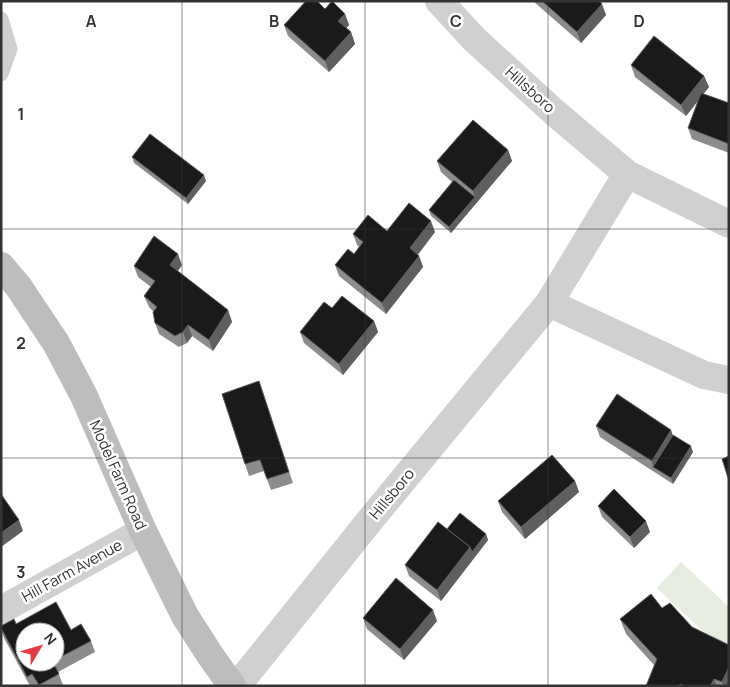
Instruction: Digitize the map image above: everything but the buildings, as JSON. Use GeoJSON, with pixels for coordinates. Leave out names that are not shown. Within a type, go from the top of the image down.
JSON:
{"type":"FeatureCollection","features":[{"type":"Feature","properties":{"kind":"main road","name":"Model Farm Road"},"geometry":{"type":"LineString","coordinates":[[1,266],[18,286],[56,343],[84,396],[143,531],[185,616],[232,686]]}},
{"type":"Feature","properties":{"kind":"street","name":"Hillsboro"},"geometry":{"type":"LineString","coordinates":[[438,1],[474,39],[554,112],[627,174],[729,224]]}},
{"type":"Feature","properties":{"kind":"street","name":"Hillsboro"},"geometry":{"type":"LineString","coordinates":[[237,686],[371,519],[549,303],[627,174]]}},
{"type":"Feature","properties":{"kind":"street"},"geometry":{"type":"LineString","coordinates":[[549,303],[704,375],[729,380]]}},
{"type":"Feature","properties":{"kind":"street","name":"Hill Farm Avenue"},"geometry":{"type":"LineString","coordinates":[[1,610],[143,531]]}},
{"type":"Feature","properties":{"kind":"lane"},"geometry":{"type":"LineString","coordinates":[[1,19],[10,49],[1,74]]}},
{"type":"Feature","properties":{"kind":"shaded area"},"geometry":{"type":"Polygon","coordinates":[[[681,562],[729,607],[729,655],[657,588],[681,562]]]}}]}
